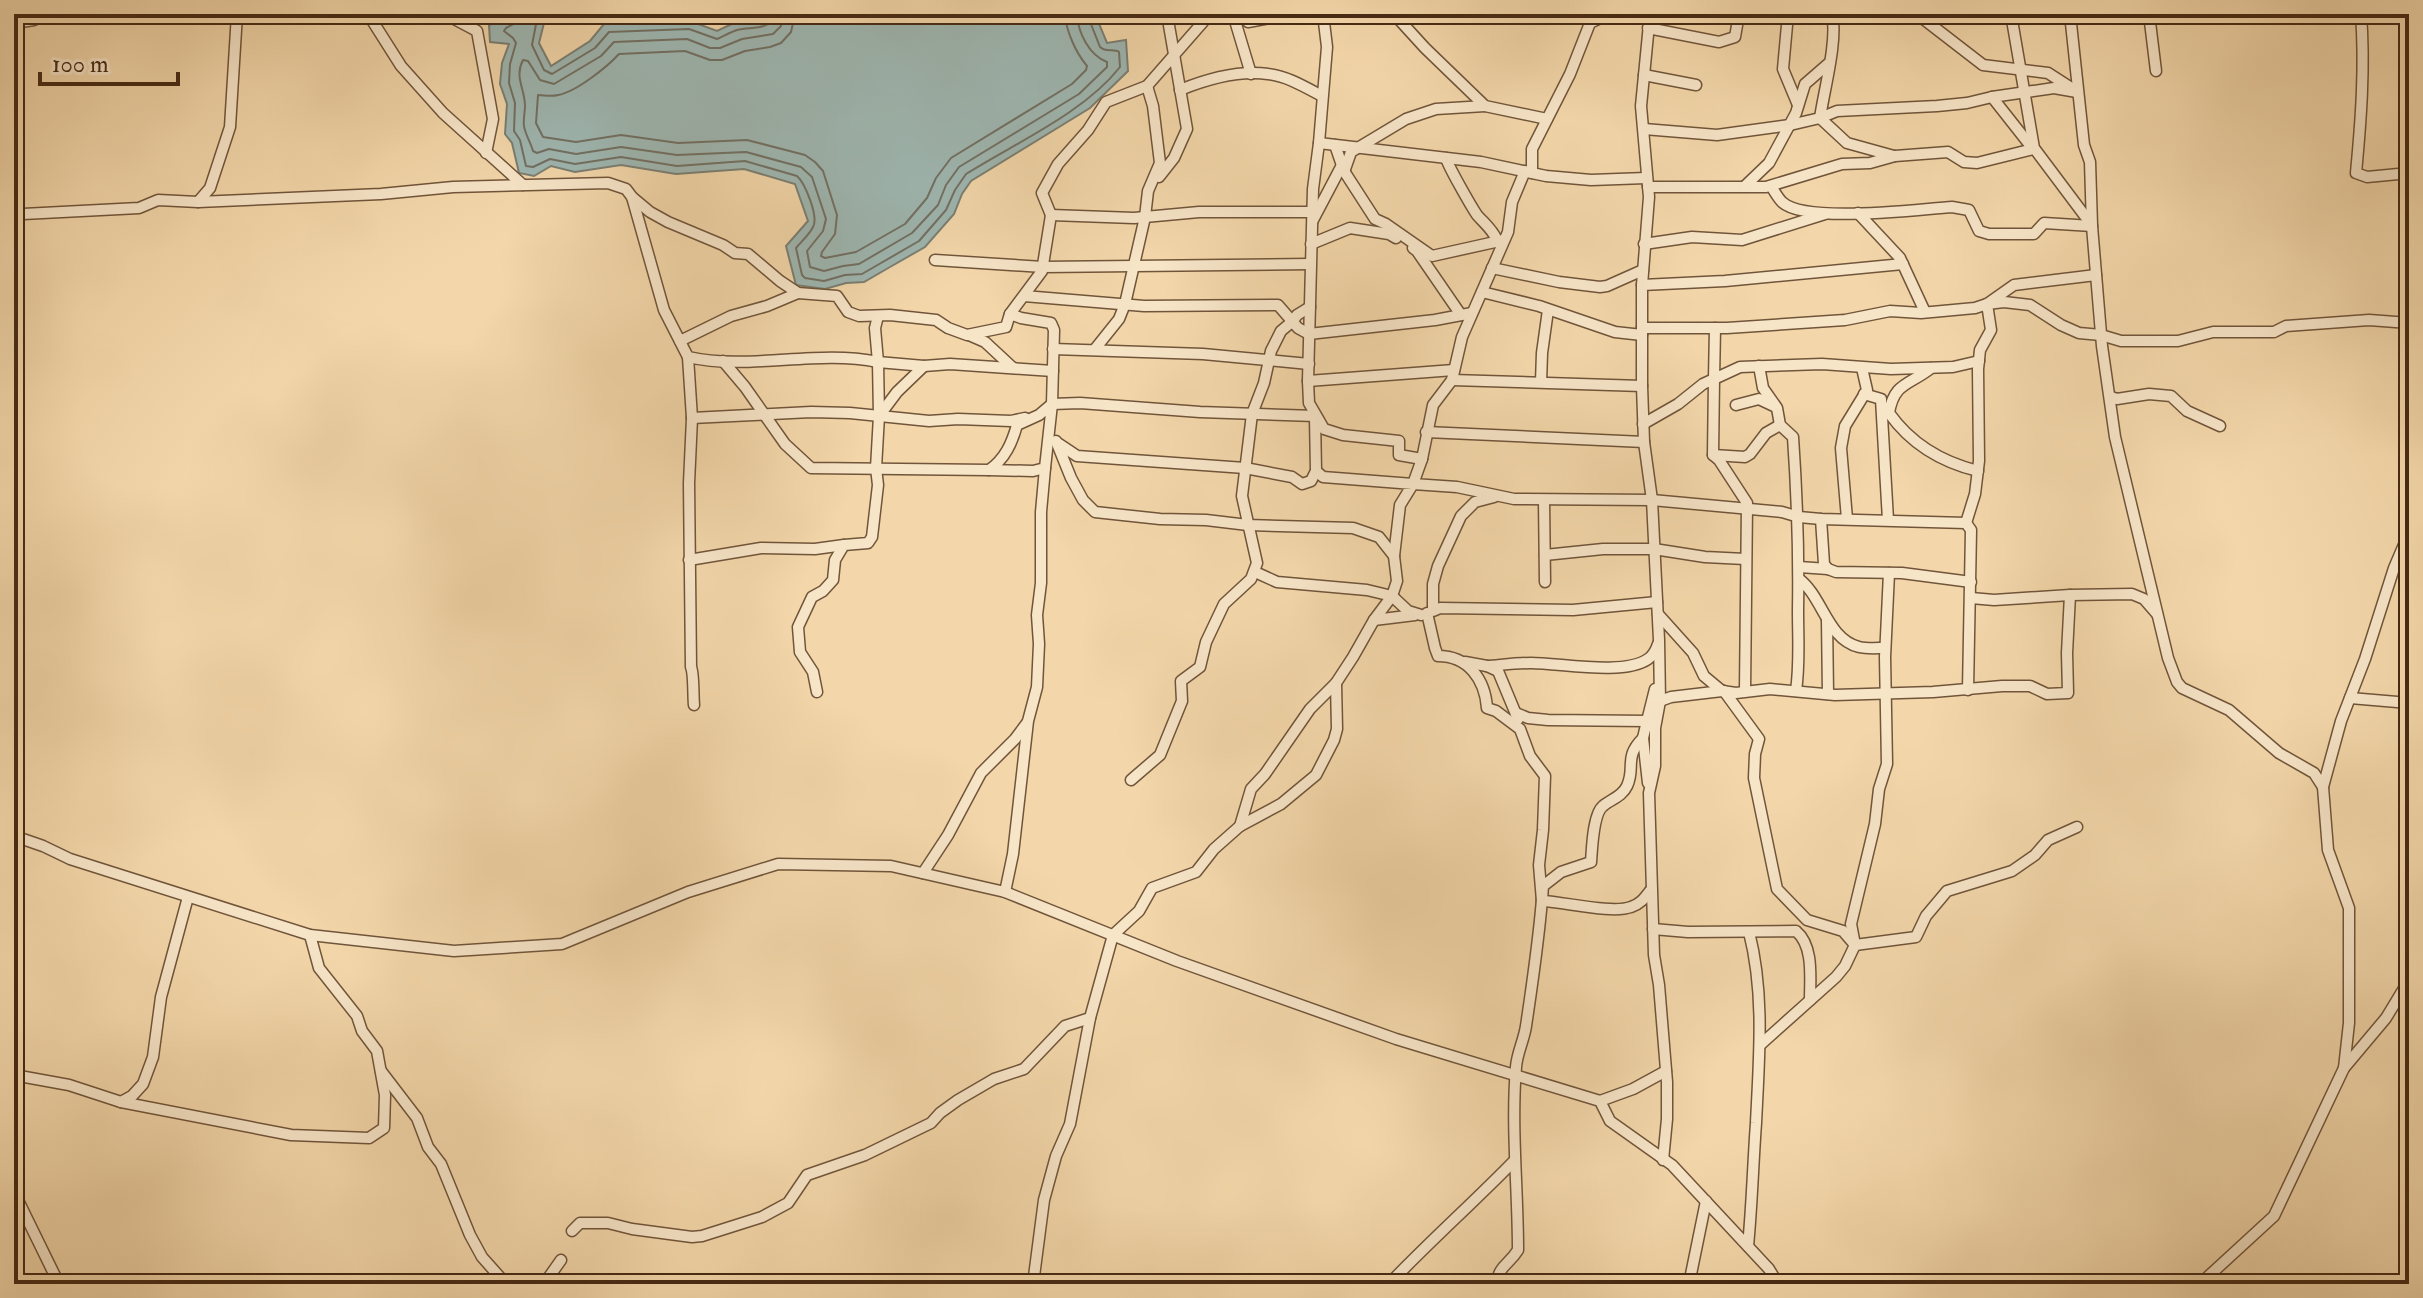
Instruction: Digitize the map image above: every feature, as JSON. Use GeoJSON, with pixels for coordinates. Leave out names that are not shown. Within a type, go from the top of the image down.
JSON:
{"type":"FeatureCollection","features":[{"type":"Feature","properties":{"kind":"street"},"geometry":{"type":"LineString","coordinates":[[14,23],[34,20],[44,14]]}},
{"type":"Feature","properties":{"kind":"street"},"geometry":{"type":"LineString","coordinates":[[198,202],[210,188],[230,127],[237,14]]}},
{"type":"Feature","properties":{"kind":"street"},"geometry":{"type":"LineString","coordinates":[[368,14],[401,66],[443,113],[523,185]]}},
{"type":"Feature","properties":{"kind":"street"},"geometry":{"type":"LineString","coordinates":[[445,14],[477,31],[493,119],[486,153]]}},
{"type":"Feature","properties":{"kind":"street"},"geometry":{"type":"LineString","coordinates":[[1148,191],[1174,158],[1187,129],[1167,14]]}},
{"type":"Feature","properties":{"kind":"street"},"geometry":{"type":"LineString","coordinates":[[967,335],[1006,327],[1010,314],[1043,267],[1051,215],[1042,193],[1058,164],[1088,130],[1106,102],[1147,86],[1176,55],[1206,14]]}},
{"type":"Feature","properties":{"kind":"street"},"geometry":{"type":"LineString","coordinates":[[1233,14],[1251,74]]}},
{"type":"Feature","properties":{"kind":"street"},"geometry":{"type":"LineString","coordinates":[[1241,14],[1248,22],[1293,14]]}},
{"type":"Feature","properties":{"kind":"street"},"geometry":{"type":"LineString","coordinates":[[1323,14],[1327,47],[1311,217],[1309,403],[1324,429],[1343,435],[1399,441],[1399,455],[1422,459]]}},
{"type":"Feature","properties":{"kind":"street"},"geometry":{"type":"LineString","coordinates":[[1394,14],[1485,106]]}},
{"type":"Feature","properties":{"kind":"street"},"geometry":{"type":"LineString","coordinates":[[1240,826],[1251,789],[1310,709],[1336,683],[1392,596],[1397,581],[1394,556],[1400,505],[1413,484],[1422,459],[1433,405],[1453,375],[1467,314],[1482,292],[1501,240],[1508,232],[1512,202],[1528,172],[1532,149],[1570,74],[1590,23],[1609,14]]}},
{"type":"Feature","properties":{"kind":"street"},"geometry":{"type":"LineString","coordinates":[[1649,793],[1655,766],[1655,728],[1660,701],[1652,500],[1644,442],[1642,386],[1642,285],[1647,182],[1641,106],[1650,14]]}},
{"type":"Feature","properties":{"kind":"street"},"geometry":{"type":"LineString","coordinates":[[1648,28],[1719,42],[1735,37],[1739,14]]}},
{"type":"Feature","properties":{"kind":"street"},"geometry":{"type":"LineString","coordinates":[[1788,14],[1783,69],[1798,105]]}},
{"type":"Feature","properties":{"kind":"street"},"geometry":{"type":"LineString","coordinates":[[1820,118],[1835,25],[1832,14]]}},
{"type":"Feature","properties":{"kind":"street"},"geometry":{"type":"LineString","coordinates":[[1917,14],[1983,65],[2048,73],[2077,92]]}},
{"type":"Feature","properties":{"kind":"street"},"geometry":{"type":"LineString","coordinates":[[1924,14],[1976,18],[1991,14]]}},
{"type":"Feature","properties":{"kind":"street"},"geometry":{"type":"LineString","coordinates":[[2008,14],[2012,20],[2034,148],[2092,226]]}},
{"type":"Feature","properties":{"kind":"street"},"geometry":{"type":"LineString","coordinates":[[2070,14],[2084,145],[2090,162],[2101,335],[2115,437],[2168,658],[2182,688],[2229,710],[2279,753],[2314,773],[2323,787]]}},
{"type":"Feature","properties":{"kind":"street"},"geometry":{"type":"LineString","coordinates":[[2149,14],[2156,71]]}},
{"type":"Feature","properties":{"kind":"street"},"geometry":{"type":"LineString","coordinates":[[2361,14],[2363,89],[2356,173],[2367,177],[2409,173]]}},
{"type":"Feature","properties":{"kind":"street"},"geometry":{"type":"LineString","coordinates":[[1745,186],[1769,163],[1790,125],[1805,84],[1828,64]]}},
{"type":"Feature","properties":{"kind":"street"},"geometry":{"type":"LineString","coordinates":[[1180,90],[1205,81],[1251,74],[1277,76],[1322,96]]}},
{"type":"Feature","properties":{"kind":"street"},"geometry":{"type":"LineString","coordinates":[[1644,75],[1696,85]]}},
{"type":"Feature","properties":{"kind":"street"},"geometry":{"type":"LineString","coordinates":[[1095,349],[1119,319],[1125,304],[1148,191],[1160,163],[1153,106],[1147,86]]}},
{"type":"Feature","properties":{"kind":"street"},"geometry":{"type":"LineString","coordinates":[[1644,129],[1717,135],[1790,125],[1837,111],[1967,103],[2054,88],[2077,92]]}},
{"type":"Feature","properties":{"kind":"street"},"geometry":{"type":"LineString","coordinates":[[1319,143],[1481,162],[1591,180],[1771,186],[1842,164],[1870,163],[1895,156],[1948,152],[1964,162],[1977,163],[2033,149],[1992,97]]}},
{"type":"Feature","properties":{"kind":"street"},"geometry":{"type":"LineString","coordinates":[[1311,217],[1351,152],[1406,119],[1436,109],[1485,106],[1547,119]]}},
{"type":"Feature","properties":{"kind":"street"},"geometry":{"type":"LineString","coordinates":[[1820,118],[1847,143],[1895,156]]}},
{"type":"Feature","properties":{"kind":"street"},"geometry":{"type":"LineString","coordinates":[[1335,145],[1343,168],[1375,219],[1432,256],[1501,240]]}},
{"type":"Feature","properties":{"kind":"street"},"geometry":{"type":"LineString","coordinates":[[1446,158],[1448,167],[1478,216],[1501,240]]}},
{"type":"Feature","properties":{"kind":"street"},"geometry":{"type":"LineString","coordinates":[[14,220],[23,214],[139,208],[158,200],[198,202],[381,194],[453,187],[608,183],[626,189],[650,212],[668,222],[735,253],[748,254],[798,293]]}},
{"type":"Feature","properties":{"kind":"street"},"geometry":{"type":"LineString","coordinates":[[1771,186],[1783,203],[1803,210],[1858,213],[1952,207],[1969,210],[1979,231],[1989,234],[2034,234],[2044,223],[2092,226]]}},
{"type":"Feature","properties":{"kind":"street"},"geometry":{"type":"LineString","coordinates":[[632,197],[664,310],[688,357],[692,418],[689,560],[694,705]]}},
{"type":"Feature","properties":{"kind":"street"},"geometry":{"type":"LineString","coordinates":[[1051,215],[1145,217],[1199,212],[1311,217]]}},
{"type":"Feature","properties":{"kind":"street"},"geometry":{"type":"LineString","coordinates":[[1644,244],[1692,237],[1742,240],[1829,213]]}},
{"type":"Feature","properties":{"kind":"street"},"geometry":{"type":"LineString","coordinates":[[1858,213],[1900,258],[1925,312]]}},
{"type":"Feature","properties":{"kind":"street"},"geometry":{"type":"LineString","coordinates":[[1311,244],[1350,228],[1389,234],[1417,251],[1467,314]]}},
{"type":"Feature","properties":{"kind":"street"},"geometry":{"type":"LineString","coordinates":[[935,260],[1043,267],[1310,264]]}},
{"type":"Feature","properties":{"kind":"street"},"geometry":{"type":"LineString","coordinates":[[1642,285],[1725,281],[1903,264]]}},
{"type":"Feature","properties":{"kind":"street"},"geometry":{"type":"LineString","coordinates":[[1492,268],[1600,287],[1643,270]]}},
{"type":"Feature","properties":{"kind":"street"},"geometry":{"type":"LineString","coordinates":[[1987,304],[2014,285],[2096,275]]}},
{"type":"Feature","properties":{"kind":"street"},"geometry":{"type":"LineString","coordinates":[[1482,292],[1615,332],[1845,320],[1890,311],[1925,312],[2004,302],[2030,305],[2079,333],[2121,341],[2178,341],[2213,332],[2274,332],[2286,326],[2369,320],[2409,323]]}},
{"type":"Feature","properties":{"kind":"street"},"geometry":{"type":"LineString","coordinates":[[680,341],[731,316],[798,293],[837,296],[848,312],[859,316],[936,320],[985,342],[1013,368]]}},
{"type":"Feature","properties":{"kind":"street"},"geometry":{"type":"LineString","coordinates":[[1024,296],[1144,306],[1278,305],[1298,328],[1309,334],[1467,314]]}},
{"type":"Feature","properties":{"kind":"street"},"geometry":{"type":"LineString","coordinates":[[1966,523],[1974,503],[1978,471],[1980,350],[1991,330],[1987,304]]}},
{"type":"Feature","properties":{"kind":"street"},"geometry":{"type":"LineString","coordinates":[[1131,780],[1160,755],[1182,701],[1181,681],[1200,667],[1206,642],[1224,604],[1255,572],[1257,563],[1242,496],[1252,414],[1264,383],[1268,359],[1281,331],[1310,307]]}},
{"type":"Feature","properties":{"kind":"street"},"geometry":{"type":"LineString","coordinates":[[1541,382],[1548,310]]}},
{"type":"Feature","properties":{"kind":"street"},"geometry":{"type":"LineString","coordinates":[[1005,892],[1013,854],[1028,721],[1037,687],[1041,512],[1051,424],[1054,330],[1051,323],[1010,314]]}},
{"type":"Feature","properties":{"kind":"street"},"geometry":{"type":"LineString","coordinates":[[689,560],[761,548],[815,549],[868,543],[872,537],[878,485],[878,362],[875,335],[878,316]]}},
{"type":"Feature","properties":{"kind":"street"},"geometry":{"type":"LineString","coordinates":[[1713,455],[1715,328]]}},
{"type":"Feature","properties":{"kind":"street"},"geometry":{"type":"LineString","coordinates":[[1053,349],[1268,359],[1309,364]]}},
{"type":"Feature","properties":{"kind":"street"},"geometry":{"type":"LineString","coordinates":[[688,357],[705,361],[770,362],[854,357],[924,366],[950,364],[1053,371]]}},
{"type":"Feature","properties":{"kind":"street"},"geometry":{"type":"LineString","coordinates":[[723,361],[785,444],[811,468],[1033,471],[1045,468]]}},
{"type":"Feature","properties":{"kind":"street"},"geometry":{"type":"LineString","coordinates":[[1643,424],[1678,404],[1703,384],[1740,367],[1822,364],[1862,368],[1932,368],[1979,361]]}},
{"type":"Feature","properties":{"kind":"street"},"geometry":{"type":"LineString","coordinates":[[879,416],[897,392],[924,366]]}},
{"type":"Feature","properties":{"kind":"street"},"geometry":{"type":"LineString","coordinates":[[1759,366],[1763,388],[1777,408],[1780,425],[1793,437],[1799,517],[1801,658],[1796,691]]}},
{"type":"Feature","properties":{"kind":"street"},"geometry":{"type":"LineString","coordinates":[[1847,519],[1841,448],[1845,426],[1867,390],[1862,368]]}},
{"type":"Feature","properties":{"kind":"street"},"geometry":{"type":"LineString","coordinates":[[1864,394],[1887,397],[1932,368]]}},
{"type":"Feature","properties":{"kind":"street"},"geometry":{"type":"LineString","coordinates":[[1308,381],[1453,375],[1642,386]]}},
{"type":"Feature","properties":{"kind":"street"},"geometry":{"type":"LineString","coordinates":[[2111,397],[2171,396],[2187,411],[2220,426]]}},
{"type":"Feature","properties":{"kind":"street"},"geometry":{"type":"LineString","coordinates":[[1887,397],[1889,413],[1913,441],[1956,466],[1978,471]]}},
{"type":"Feature","properties":{"kind":"street"},"geometry":{"type":"LineString","coordinates":[[1887,397],[1884,462],[1888,520]]}},
{"type":"Feature","properties":{"kind":"street"},"geometry":{"type":"LineString","coordinates":[[1736,405],[1759,399],[1777,408]]}},
{"type":"Feature","properties":{"kind":"street"},"geometry":{"type":"LineString","coordinates":[[692,418],[811,412],[929,421],[1011,421],[1039,415],[1052,404],[1080,403],[1315,416]]}},
{"type":"Feature","properties":{"kind":"street"},"geometry":{"type":"LineString","coordinates":[[989,470],[996,466],[1012,445],[1017,425],[1033,416]]}},
{"type":"Feature","properties":{"kind":"street"},"geometry":{"type":"LineString","coordinates":[[1056,441],[1077,456],[1245,468],[1292,477],[1302,484],[1311,481],[1316,471],[1315,416]]}},
{"type":"Feature","properties":{"kind":"street"},"geometry":{"type":"LineString","coordinates":[[1051,424],[1071,478],[1083,500],[1095,512],[1248,525],[1353,528],[1379,537],[1394,556]]}},
{"type":"Feature","properties":{"kind":"street"},"geometry":{"type":"LineString","coordinates":[[1713,455],[1745,457],[1766,433],[1780,425]]}},
{"type":"Feature","properties":{"kind":"street"},"geometry":{"type":"LineString","coordinates":[[1426,432],[1644,442]]}},
{"type":"Feature","properties":{"kind":"street"},"geometry":{"type":"LineString","coordinates":[[1713,455],[1744,497],[1747,508],[1745,691]]}},
{"type":"Feature","properties":{"kind":"street"},"geometry":{"type":"LineString","coordinates":[[1316,471],[1323,477],[1457,487],[1514,499],[1652,500],[1747,508],[1821,519],[1966,523]]}},
{"type":"Feature","properties":{"kind":"street"},"geometry":{"type":"LineString","coordinates":[[1500,496],[1475,502],[1461,516],[1433,584],[1427,613],[1438,656],[1452,656],[1487,666],[1533,663],[1567,667],[1620,667],[1646,660],[1654,654],[1659,640]]}},
{"type":"Feature","properties":{"kind":"street"},"geometry":{"type":"LineString","coordinates":[[1544,500],[1545,582]]}},
{"type":"Feature","properties":{"kind":"street"},"geometry":{"type":"LineString","coordinates":[[1821,519],[1824,564],[1828,569]]}},
{"type":"Feature","properties":{"kind":"street"},"geometry":{"type":"LineString","coordinates":[[1966,523],[1971,530],[1968,690]]}},
{"type":"Feature","properties":{"kind":"street"},"geometry":{"type":"LineString","coordinates":[[2344,1068],[2349,1023],[2349,908],[2328,850],[2323,787],[2341,721],[2409,533]]}},
{"type":"Feature","properties":{"kind":"street"},"geometry":{"type":"LineString","coordinates":[[817,692],[813,672],[800,652],[798,627],[812,597],[833,580],[835,560],[844,545]]}},
{"type":"Feature","properties":{"kind":"street"},"geometry":{"type":"LineString","coordinates":[[1545,555],[1603,549],[1654,549],[1745,559]]}},
{"type":"Feature","properties":{"kind":"street"},"geometry":{"type":"LineString","coordinates":[[1799,573],[1828,569],[1971,582]]}},
{"type":"Feature","properties":{"kind":"street"},"geometry":{"type":"LineString","coordinates":[[1255,572],[1277,582],[1367,590],[1392,596],[1408,611],[1427,613]]}},
{"type":"Feature","properties":{"kind":"street"},"geometry":{"type":"LineString","coordinates":[[1799,573],[1839,635],[1856,647],[1885,648]]}},
{"type":"Feature","properties":{"kind":"street"},"geometry":{"type":"LineString","coordinates":[[1760,1045],[1836,977],[1855,945],[1851,924],[1887,764],[1885,648],[1889,573]]}},
{"type":"Feature","properties":{"kind":"street"},"geometry":{"type":"LineString","coordinates":[[1971,598],[1994,600],[2132,594],[2144,599],[2159,615]]}},
{"type":"Feature","properties":{"kind":"street"},"geometry":{"type":"LineString","coordinates":[[1660,701],[1723,691],[1770,689],[1828,694],[2030,686],[2047,694],[2068,693],[2070,595]]}},
{"type":"Feature","properties":{"kind":"street"},"geometry":{"type":"LineString","coordinates":[[1374,620],[1454,608],[1573,610],[1657,602]]}},
{"type":"Feature","properties":{"kind":"street"},"geometry":{"type":"LineString","coordinates":[[1658,614],[1693,653],[1704,676],[1723,691],[1759,739],[1754,778],[1777,889],[1807,920],[1843,931],[1855,945]]}},
{"type":"Feature","properties":{"kind":"street"},"geometry":{"type":"LineString","coordinates":[[1828,619],[1828,694]]}},
{"type":"Feature","properties":{"kind":"street"},"geometry":{"type":"LineString","coordinates":[[1465,662],[1485,688],[1487,708],[1520,729]]}},
{"type":"Feature","properties":{"kind":"street"},"geometry":{"type":"LineString","coordinates":[[1487,666],[1498,671],[1530,756],[1545,776],[1539,865],[1542,901]]}},
{"type":"Feature","properties":{"kind":"street"},"geometry":{"type":"LineString","coordinates":[[1660,666],[1643,738],[1652,847],[1650,891],[1666,1071],[1667,1119],[1663,1160]]}},
{"type":"Feature","properties":{"kind":"street"},"geometry":{"type":"LineString","coordinates":[[1033,1284],[1044,1200],[1056,1156],[1070,1124],[1090,1018],[1113,935],[1139,911],[1152,888],[1196,872],[1214,849],[1240,826],[1281,804],[1316,775],[1337,729],[1336,683]]}},
{"type":"Feature","properties":{"kind":"street"},"geometry":{"type":"LineString","coordinates":[[2350,698],[2409,703]]}},
{"type":"Feature","properties":{"kind":"street"},"geometry":{"type":"LineString","coordinates":[[1516,713],[1548,720],[1647,721]]}},
{"type":"Feature","properties":{"kind":"street"},"geometry":{"type":"LineString","coordinates":[[923,873],[948,835],[981,773],[1015,739],[1028,721]]}},
{"type":"Feature","properties":{"kind":"street"},"geometry":{"type":"LineString","coordinates":[[1496,1284],[1498,1271],[1513,1259],[1518,1250],[1514,1161],[1516,1065],[1526,1031],[1545,883],[1561,872],[1591,862],[1597,812],[1604,804],[1615,800],[1628,785],[1630,755],[1643,738]]}},
{"type":"Feature","properties":{"kind":"street"},"geometry":{"type":"LineString","coordinates":[[1855,945],[1916,937],[1926,916],[1947,891],[2012,871],[2035,855],[2048,840],[2077,827]]}},
{"type":"Feature","properties":{"kind":"street"},"geometry":{"type":"LineString","coordinates":[[14,836],[70,859],[310,935],[454,951],[562,944],[688,892],[778,864],[891,866],[1005,892],[1177,961],[1396,1039],[1600,1101],[1633,1089],[1666,1071]]}},
{"type":"Feature","properties":{"kind":"street"},"geometry":{"type":"LineString","coordinates":[[1542,901],[1628,909],[1641,902],[1650,891]]}},
{"type":"Feature","properties":{"kind":"street"},"geometry":{"type":"LineString","coordinates":[[121,1102],[143,1084],[153,1057],[161,997],[188,897]]}},
{"type":"Feature","properties":{"kind":"street"},"geometry":{"type":"LineString","coordinates":[[1653,929],[1688,932],[1792,930],[1803,937],[1810,960],[1810,1000]]}},
{"type":"Feature","properties":{"kind":"street"},"geometry":{"type":"LineString","coordinates":[[1748,1246],[1760,1045],[1757,964],[1749,932]]}},
{"type":"Feature","properties":{"kind":"street"},"geometry":{"type":"LineString","coordinates":[[14,1075],[69,1085],[121,1102],[278,1133],[369,1138],[384,1128],[385,1095],[377,1051],[362,1031],[357,1016],[319,968],[310,935]]}},
{"type":"Feature","properties":{"kind":"street"},"geometry":{"type":"LineString","coordinates":[[2200,1284],[2274,1216],[2344,1068],[2386,1018],[2409,980]]}},
{"type":"Feature","properties":{"kind":"street"},"geometry":{"type":"LineString","coordinates":[[572,1231],[580,1223],[608,1223],[692,1237],[762,1217],[788,1203],[804,1176],[865,1155],[931,1123],[958,1100],[994,1079],[1024,1069],[1065,1026],[1090,1018]]}},
{"type":"Feature","properties":{"kind":"street"},"geometry":{"type":"LineString","coordinates":[[380,1070],[417,1118],[428,1147],[441,1164],[470,1235],[482,1257],[506,1284]]}},
{"type":"Feature","properties":{"kind":"street"},"geometry":{"type":"LineString","coordinates":[[1600,1101],[1610,1121],[1672,1165],[1769,1269],[1778,1284]]}},
{"type":"Feature","properties":{"kind":"street"},"geometry":{"type":"LineString","coordinates":[[1389,1284],[1514,1161]]}},
{"type":"Feature","properties":{"kind":"street"},"geometry":{"type":"LineString","coordinates":[[14,1192],[59,1284]]}},
{"type":"Feature","properties":{"kind":"street"},"geometry":{"type":"LineString","coordinates":[[1689,1284],[1706,1201]]}},
{"type":"Feature","properties":{"kind":"street"},"geometry":{"type":"LineString","coordinates":[[544,1284],[561,1260]]}},
{"type":"Feature","properties":{"kind":"water"},"geometry":{"type":"Polygon","coordinates":[[[521,14],[546,15],[539,43],[551,66],[590,41],[604,24],[690,21],[717,31],[736,22],[786,14],[1095,14],[1107,43],[1126,40],[1128,71],[1090,108],[971,181],[954,214],[925,247],[864,282],[825,289],[796,285],[786,246],[808,221],[795,184],[744,169],[676,174],[621,165],[575,172],[551,166],[534,176],[519,173],[512,143],[505,134],[507,104],[500,84],[502,63],[509,44],[490,42],[489,25],[521,14]]]}}]}
